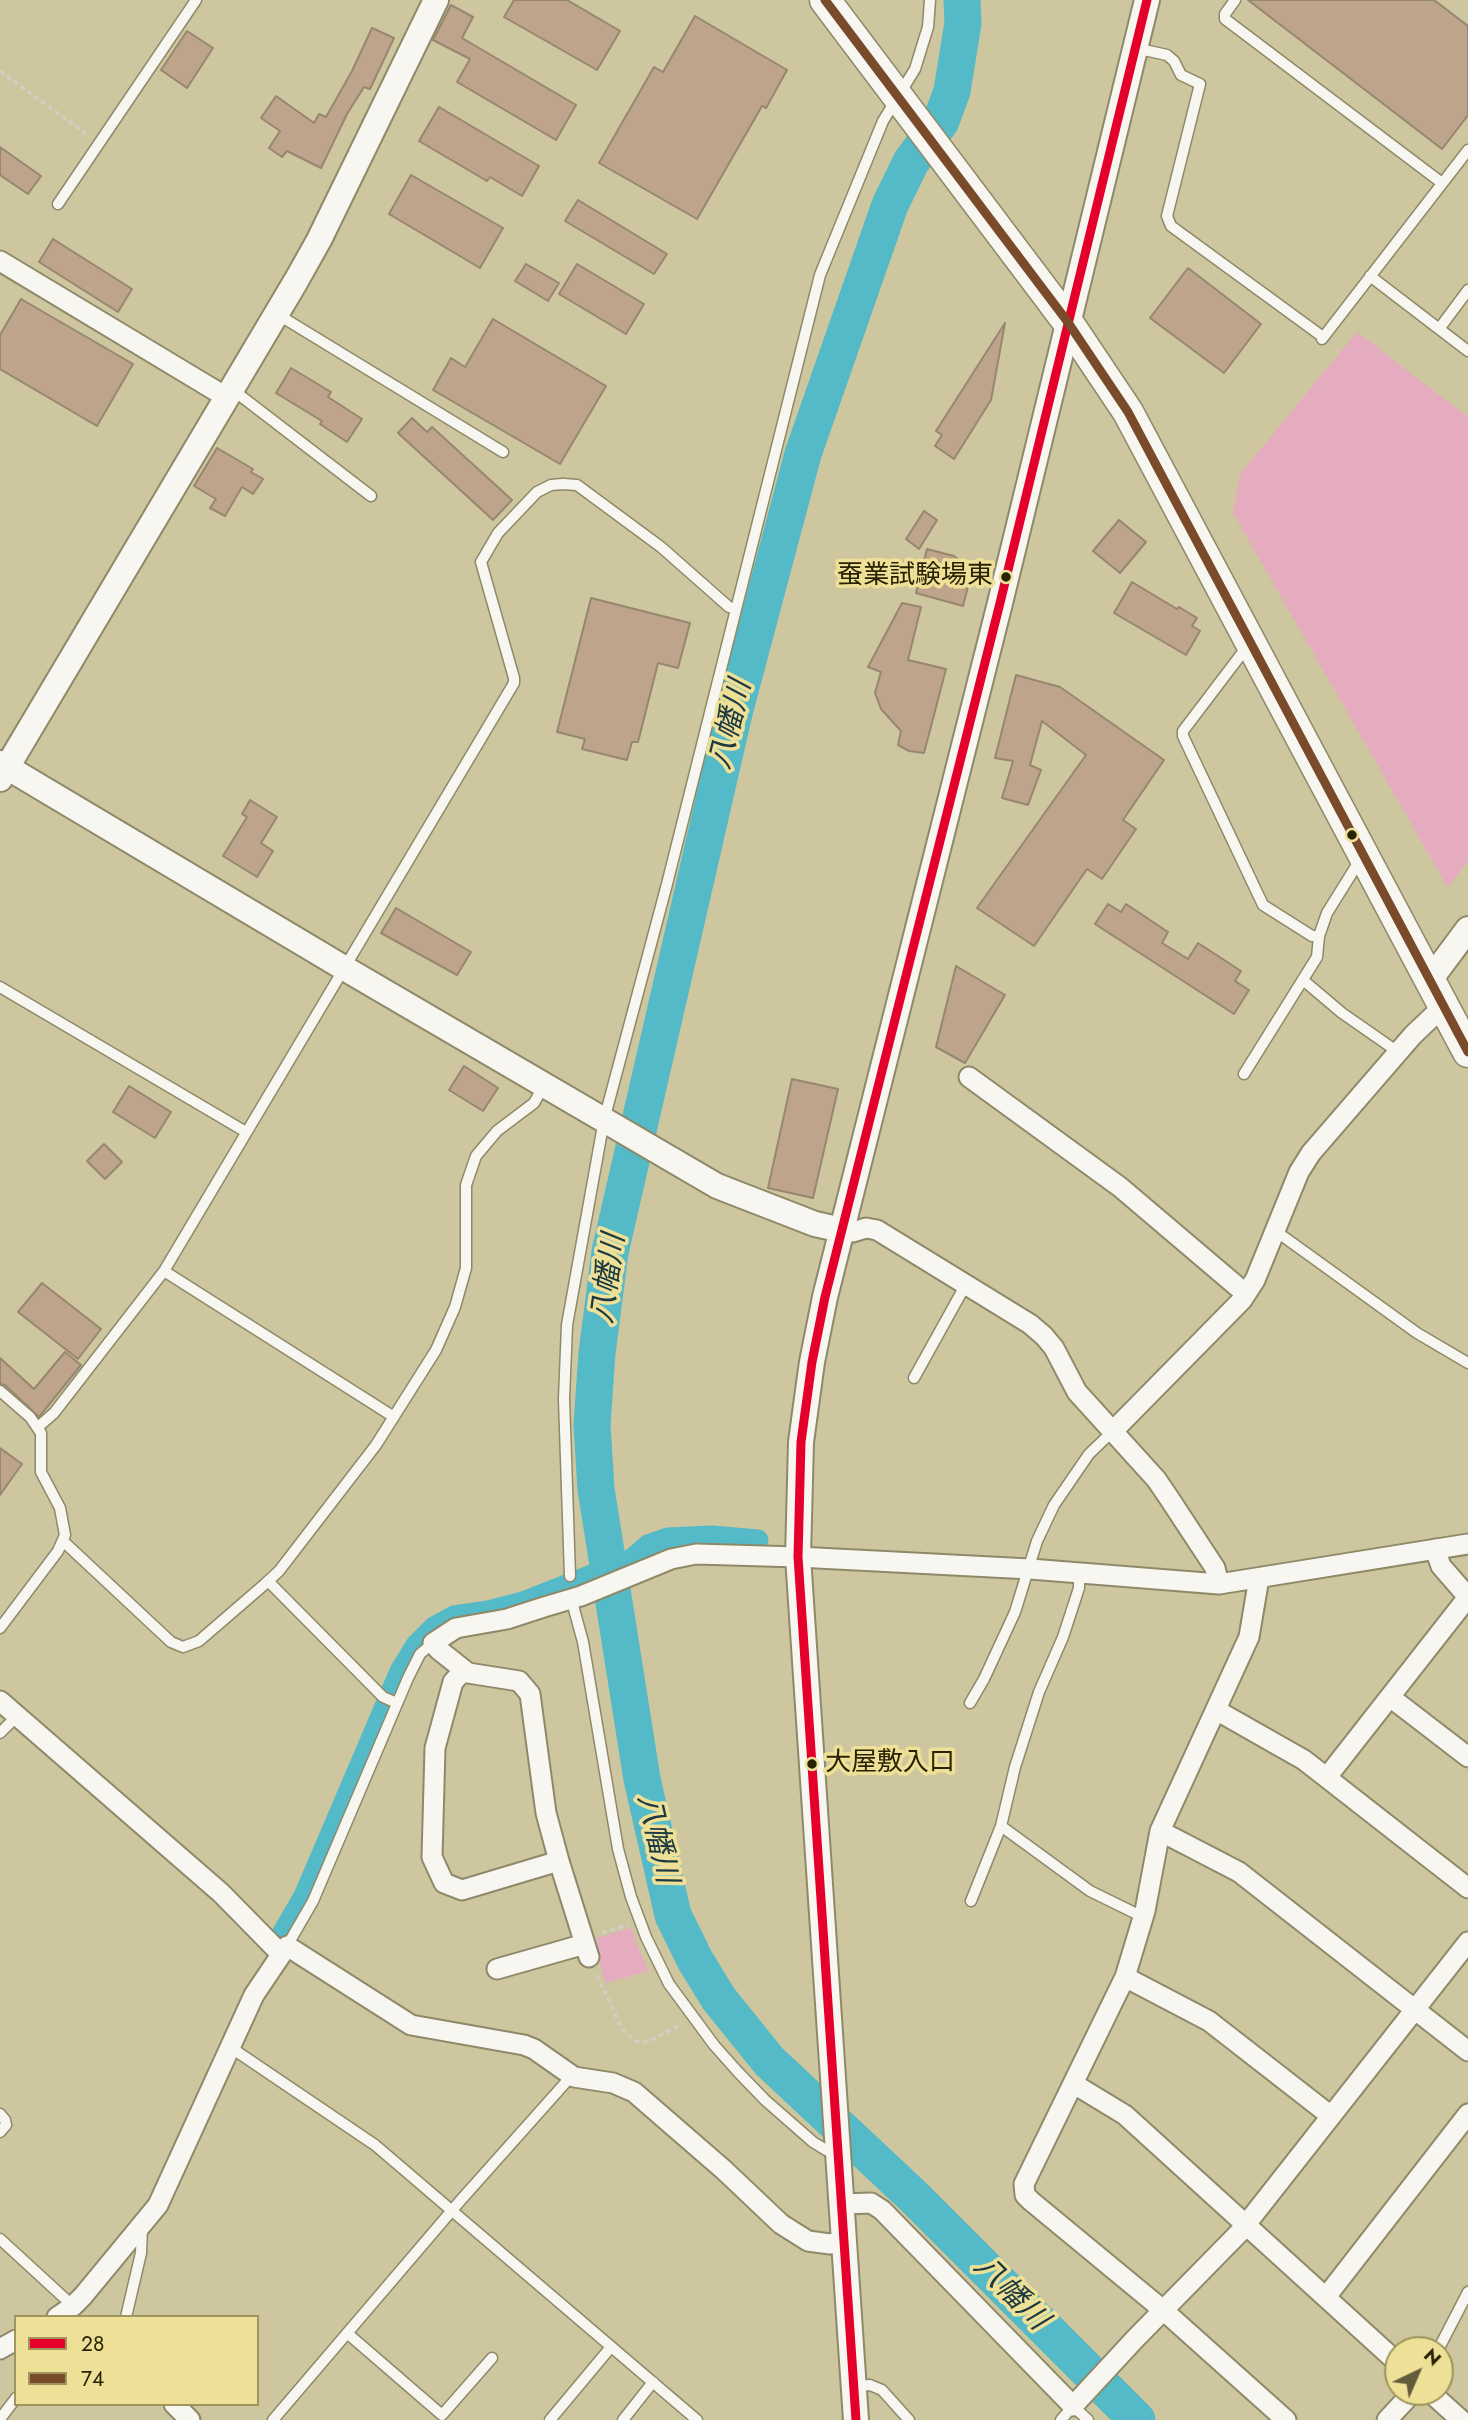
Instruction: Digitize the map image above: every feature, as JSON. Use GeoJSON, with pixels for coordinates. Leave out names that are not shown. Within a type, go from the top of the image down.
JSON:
{"type":"FeatureCollection","features":[{"type":"Feature","properties":{"kind":"main road"},"geometry":{"type":"LineString","coordinates":[[825,0],[1067,321],[1128,412],[1468,1052]]}},
{"type":"Feature","properties":{"kind":"street"},"geometry":{"type":"LineString","coordinates":[[436,0],[319,240],[2,770],[717,1186],[816,1224],[853,1232],[866,1228],[877,1230],[1030,1324],[1054,1348],[1077,1392],[1167,1494],[1215,1568],[1219,1584]]}},
{"type":"Feature","properties":{"kind":"street"},"geometry":{"type":"LineString","coordinates":[[856,2420],[798,1557],[798,1488],[806,1401],[825,1297],[1000,603],[1147,0]]}},
{"type":"Feature","properties":{"kind":"street"},"geometry":{"type":"LineString","coordinates":[[0,261],[228,393]]}},
{"type":"Feature","properties":{"kind":"street"},"geometry":{"type":"LineString","coordinates":[[1430,980],[1468,929]]}},
{"type":"Feature","properties":{"kind":"street"},"geometry":{"type":"LineString","coordinates":[[1112,1432],[1246,1294],[1255,1280],[1300,1172],[1311,1153],[1398,1052],[1433,1016],[1446,1010]]}},
{"type":"Feature","properties":{"kind":"street"},"geometry":{"type":"LineString","coordinates":[[969,1077],[1120,1187],[1246,1294]]}},
{"type":"Feature","properties":{"kind":"street"},"geometry":{"type":"LineString","coordinates":[[497,1969],[586,1947],[546,1813],[528,1689],[519,1681],[474,1675],[464,1670],[433,1643],[456,1628],[507,1619],[576,1597],[671,1559],[696,1554],[1030,1569],[1219,1584],[1468,1544]]}},
{"type":"Feature","properties":{"kind":"street"},"geometry":{"type":"LineString","coordinates":[[1327,1777],[1468,1597],[1441,1566],[1435,1549]]}},
{"type":"Feature","properties":{"kind":"street"},"geometry":{"type":"LineString","coordinates":[[1258,1578],[1252,1627],[1160,1831],[1143,1917],[1125,1977],[1024,2183],[1025,2195],[1163,2310],[1286,2420]]}},
{"type":"Feature","properties":{"kind":"street"},"geometry":{"type":"LineString","coordinates":[[464,1670],[453,1682],[435,1748],[432,1857],[444,1883],[462,1890],[559,1861]]}},
{"type":"Feature","properties":{"kind":"street"},"geometry":{"type":"LineString","coordinates":[[1390,1696],[1468,1757]]}},
{"type":"Feature","properties":{"kind":"street"},"geometry":{"type":"LineString","coordinates":[[0,1701],[284,1950],[411,2025],[524,2045],[534,2049],[570,2075],[613,2083],[634,2092],[715,2161],[781,2224],[808,2241],[830,2244],[844,2241]]}},
{"type":"Feature","properties":{"kind":"street"},"geometry":{"type":"LineString","coordinates":[[1216,1710],[1291,1751],[1468,1888]]}},
{"type":"Feature","properties":{"kind":"street"},"geometry":{"type":"LineString","coordinates":[[1160,1831],[1232,1866],[1468,2051]]}},
{"type":"Feature","properties":{"kind":"street"},"geometry":{"type":"LineString","coordinates":[[842,2204],[870,2203],[882,2210],[1070,2409],[1247,2224],[1468,1942]]}},
{"type":"Feature","properties":{"kind":"street"},"geometry":{"type":"LineString","coordinates":[[71,2313],[158,2205],[254,1995],[284,1950]]}},
{"type":"Feature","properties":{"kind":"street"},"geometry":{"type":"LineString","coordinates":[[1125,1977],[1209,2021],[1331,2116]]}},
{"type":"Feature","properties":{"kind":"street"},"geometry":{"type":"LineString","coordinates":[[1074,2084],[1125,2115],[1384,2350]]}},
{"type":"Feature","properties":{"kind":"street"},"geometry":{"type":"LineString","coordinates":[[1326,2297],[1468,2114]]}},
{"type":"Feature","properties":{"kind":"street"},"geometry":{"type":"LineString","coordinates":[[176,2406],[190,2420]]}},
{"type":"Feature","properties":{"kind":"street"},"geometry":{"type":"LineString","coordinates":[[1387,2420],[1400,2406]]}},
{"type":"Feature","properties":{"kind":"street"},"geometry":{"type":"LineString","coordinates":[[1446,2406],[1461,2420]]}},
{"type":"Feature","properties":{"kind":"lane"},"geometry":{"type":"LineString","coordinates":[[58,204],[196,0]]}},
{"type":"Feature","properties":{"kind":"lane"},"geometry":{"type":"LineString","coordinates":[[570,1576],[564,1399],[567,1325],[608,1122],[820,275],[883,121],[901,100],[915,69],[928,27],[930,0]]}},
{"type":"Feature","properties":{"kind":"lane"},"geometry":{"type":"LineString","coordinates":[[1235,0],[1225,14],[1225,19],[1442,183]]}},
{"type":"Feature","properties":{"kind":"lane"},"geometry":{"type":"LineString","coordinates":[[1135,48],[1167,55],[1174,61],[1181,75],[1200,84],[1167,216],[1171,226],[1322,338],[1468,149]]}},
{"type":"Feature","properties":{"kind":"lane"},"geometry":{"type":"LineString","coordinates":[[1370,276],[1468,351]]}},
{"type":"Feature","properties":{"kind":"lane"},"geometry":{"type":"LineString","coordinates":[[1439,329],[1468,290]]}},
{"type":"Feature","properties":{"kind":"lane"},"geometry":{"type":"LineString","coordinates":[[276,314],[503,452]]}},
{"type":"Feature","properties":{"kind":"lane"},"geometry":{"type":"LineString","coordinates":[[228,393],[371,496]]}},
{"type":"Feature","properties":{"kind":"lane"},"geometry":{"type":"LineString","coordinates":[[37,1427],[54,1413],[164,1271],[514,683],[481,562],[498,533],[537,492],[551,485],[576,485],[661,547],[729,607],[736,609]]}},
{"type":"Feature","properties":{"kind":"lane"},"geometry":{"type":"LineString","coordinates":[[1253,647],[1243,652],[1182,731],[1183,736],[1263,905],[1312,936],[1319,936]]}},
{"type":"Feature","properties":{"kind":"lane"},"geometry":{"type":"LineString","coordinates":[[1244,1074],[1319,952],[1319,936],[1327,913],[1355,868],[1367,861]]}},
{"type":"Feature","properties":{"kind":"lane"},"geometry":{"type":"LineString","coordinates":[[1303,980],[1342,1013],[1398,1052]]}},
{"type":"Feature","properties":{"kind":"lane"},"geometry":{"type":"LineString","coordinates":[[0,987],[247,1132]]}},
{"type":"Feature","properties":{"kind":"lane"},"geometry":{"type":"LineString","coordinates":[[64,1542],[172,1642],[183,1647],[199,1641],[268,1581],[348,1481],[436,1350],[455,1307],[466,1268],[466,1185],[476,1156],[496,1132],[534,1103],[544,1085]]}},
{"type":"Feature","properties":{"kind":"lane"},"geometry":{"type":"LineString","coordinates":[[1275,1234],[1284,1237],[1417,1333],[1468,1363]]}},
{"type":"Feature","properties":{"kind":"lane"},"geometry":{"type":"LineString","coordinates":[[164,1271],[394,1416]]}},
{"type":"Feature","properties":{"kind":"lane"},"geometry":{"type":"LineString","coordinates":[[914,1378],[965,1286]]}},
{"type":"Feature","properties":{"kind":"lane"},"geometry":{"type":"LineString","coordinates":[[0,1391],[37,1427],[42,1441],[41,1472],[60,1508],[65,1525],[64,1542],[0,1628]]}},
{"type":"Feature","properties":{"kind":"lane"},"geometry":{"type":"LineString","coordinates":[[970,1703],[1015,1612],[1037,1541],[1054,1505],[1089,1454],[1112,1432]]}},
{"type":"Feature","properties":{"kind":"lane"},"geometry":{"type":"LineString","coordinates":[[971,1901],[1001,1826],[1015,1767],[1079,1588],[1079,1573]]}},
{"type":"Feature","properties":{"kind":"lane"},"geometry":{"type":"LineString","coordinates":[[268,1581],[383,1698],[397,1703]]}},
{"type":"Feature","properties":{"kind":"lane"},"geometry":{"type":"LineString","coordinates":[[576,1597],[618,1849],[640,1922],[669,1984],[714,2045],[765,2101],[813,2142],[838,2154]]}},
{"type":"Feature","properties":{"kind":"lane"},"geometry":{"type":"LineString","coordinates":[[284,1950],[313,1901],[420,1654],[433,1643]]}},
{"type":"Feature","properties":{"kind":"lane"},"geometry":{"type":"LineString","coordinates":[[0,1733],[17,1716]]}},
{"type":"Feature","properties":{"kind":"lane"},"geometry":{"type":"LineString","coordinates":[[1001,1826],[1090,1891],[1143,1917]]}},
{"type":"Feature","properties":{"kind":"lane"},"geometry":{"type":"LineString","coordinates":[[230,2047],[375,2146],[697,2420]]}},
{"type":"Feature","properties":{"kind":"lane"},"geometry":{"type":"LineString","coordinates":[[273,2420],[570,2075]]}},
{"type":"Feature","properties":{"kind":"lane"},"geometry":{"type":"LineString","coordinates":[[0,2114],[6,2125],[0,2132]]}},
{"type":"Feature","properties":{"kind":"lane"},"geometry":{"type":"LineString","coordinates":[[126,2315],[141,2253],[142,2225]]}},
{"type":"Feature","properties":{"kind":"lane"},"geometry":{"type":"LineString","coordinates":[[0,2239],[71,2313]]}},
{"type":"Feature","properties":{"kind":"lane"},"geometry":{"type":"LineString","coordinates":[[1445,2336],[1468,2292]]}},
{"type":"Feature","properties":{"kind":"lane"},"geometry":{"type":"LineString","coordinates":[[347,2333],[442,2415],[492,2358]]}},
{"type":"Feature","properties":{"kind":"lane"},"geometry":{"type":"LineString","coordinates":[[550,2420],[611,2347]]}},
{"type":"Feature","properties":{"kind":"lane"},"geometry":{"type":"LineString","coordinates":[[623,2420],[653,2382]]}},
{"type":"Feature","properties":{"kind":"lane"},"geometry":{"type":"LineString","coordinates":[[854,2386],[870,2385],[882,2390],[909,2420]]}},
{"type":"Feature","properties":{"kind":"lane"},"geometry":{"type":"LineString","coordinates":[[0,2419],[14,2401]]}},
{"type":"Feature","properties":{"kind":"lane"},"geometry":{"type":"LineString","coordinates":[[1070,2409],[1088,2420]]}},
{"type":"Feature","properties":{"kind":"path"},"geometry":{"type":"LineString","coordinates":[[0,71],[99,143]]}},
{"type":"Feature","properties":{"kind":"path"},"geometry":{"type":"LineString","coordinates":[[640,1922],[586,1947],[622,2029],[636,2041],[645,2042],[694,2017]]}},
{"type":"Feature","properties":{"kind":"shaded area"},"geometry":{"type":"Polygon","coordinates":[[[1357,332],[1468,417],[1468,860],[1448,888],[1233,513],[1240,474],[1357,332]]]}},
{"type":"Feature","properties":{"kind":"shaded area"},"geometry":{"type":"Polygon","coordinates":[[[631,1928],[648,1971],[606,1983],[592,1939],[631,1928]]]}},
{"type":"Feature","properties":{"kind":"building"},"geometry":{"type":"Polygon","coordinates":[[[514,0],[567,0],[620,31],[597,70],[504,17],[514,0]]]}},
{"type":"Feature","properties":{"kind":"building"},"geometry":{"type":"Polygon","coordinates":[[[1248,0],[1434,0],[1468,26],[1468,115],[1442,149],[1248,0]]]}},
{"type":"Feature","properties":{"kind":"building"},"geometry":{"type":"Polygon","coordinates":[[[451,5],[473,17],[462,38],[576,105],[556,140],[457,82],[470,59],[433,40],[451,5]]]}},
{"type":"Feature","properties":{"kind":"building"},"geometry":{"type":"Polygon","coordinates":[[[695,16],[787,70],[766,108],[762,106],[697,219],[599,163],[654,67],[663,72],[695,16]]]}},
{"type":"Feature","properties":{"kind":"building"},"geometry":{"type":"Polygon","coordinates":[[[372,28],[394,38],[370,89],[364,87],[347,114],[321,168],[287,151],[282,157],[269,148],[280,131],[261,118],[276,96],[314,123],[319,114],[326,117],[372,28]]]}},
{"type":"Feature","properties":{"kind":"building"},"geometry":{"type":"Polygon","coordinates":[[[187,31],[213,48],[187,88],[161,70],[187,31]]]}},
{"type":"Feature","properties":{"kind":"building"},"geometry":{"type":"Polygon","coordinates":[[[439,107],[539,166],[522,196],[490,177],[487,181],[419,141],[439,107]]]}},
{"type":"Feature","properties":{"kind":"building"},"geometry":{"type":"Polygon","coordinates":[[[0,147],[41,176],[28,194],[0,175],[0,147]]]}},
{"type":"Feature","properties":{"kind":"building"},"geometry":{"type":"Polygon","coordinates":[[[411,175],[503,228],[480,268],[389,214],[411,175]]]}},
{"type":"Feature","properties":{"kind":"building"},"geometry":{"type":"Polygon","coordinates":[[[578,200],[667,254],[654,274],[565,221],[578,200]]]}},
{"type":"Feature","properties":{"kind":"building"},"geometry":{"type":"Polygon","coordinates":[[[53,239],[132,289],[118,312],[39,262],[53,239]]]}},
{"type":"Feature","properties":{"kind":"building"},"geometry":{"type":"Polygon","coordinates":[[[526,264],[559,283],[548,301],[515,281],[526,264]]]}},
{"type":"Feature","properties":{"kind":"building"},"geometry":{"type":"Polygon","coordinates":[[[577,264],[644,304],[626,334],[559,294],[577,264]]]}},
{"type":"Feature","properties":{"kind":"building"},"geometry":{"type":"Polygon","coordinates":[[[1188,268],[1261,324],[1224,373],[1150,318],[1188,268]]]}},
{"type":"Feature","properties":{"kind":"building"},"geometry":{"type":"Polygon","coordinates":[[[21,299],[133,364],[97,426],[0,369],[0,335],[21,299]]]}},
{"type":"Feature","properties":{"kind":"building"},"geometry":{"type":"Polygon","coordinates":[[[493,319],[606,386],[560,464],[433,390],[451,358],[465,367],[493,319]]]}},
{"type":"Feature","properties":{"kind":"building"},"geometry":{"type":"Polygon","coordinates":[[[1005,323],[991,400],[954,459],[935,446],[942,435],[936,431],[1005,323]]]}},
{"type":"Feature","properties":{"kind":"building"},"geometry":{"type":"Polygon","coordinates":[[[291,368],[331,392],[328,397],[362,419],[347,442],[320,424],[322,421],[276,393],[291,368]]]}},
{"type":"Feature","properties":{"kind":"building"},"geometry":{"type":"Polygon","coordinates":[[[412,418],[427,432],[432,427],[512,500],[493,520],[398,433],[412,418]]]}},
{"type":"Feature","properties":{"kind":"building"},"geometry":{"type":"Polygon","coordinates":[[[217,448],[253,469],[251,472],[263,479],[253,494],[242,487],[225,516],[210,508],[216,499],[194,486],[217,448]]]}},
{"type":"Feature","properties":{"kind":"building"},"geometry":{"type":"Polygon","coordinates":[[[924,511],[937,520],[919,549],[906,539],[924,511]]]}},
{"type":"Feature","properties":{"kind":"building"},"geometry":{"type":"Polygon","coordinates":[[[1119,520],[1146,542],[1120,573],[1093,551],[1119,520]]]}},
{"type":"Feature","properties":{"kind":"building"},"geometry":{"type":"Polygon","coordinates":[[[927,549],[954,556],[972,571],[963,606],[916,593],[927,549]]]}},
{"type":"Feature","properties":{"kind":"building"},"geometry":{"type":"Polygon","coordinates":[[[1132,582],[1197,618],[1192,626],[1200,631],[1186,655],[1114,613],[1132,582]]]}},
{"type":"Feature","properties":{"kind":"building"},"geometry":{"type":"Polygon","coordinates":[[[591,598],[690,623],[678,668],[658,663],[638,742],[632,742],[627,760],[582,749],[585,739],[557,732],[591,598]]]}},
{"type":"Feature","properties":{"kind":"building"},"geometry":{"type":"Polygon","coordinates":[[[902,603],[921,607],[908,660],[946,669],[924,753],[909,751],[898,745],[901,731],[881,709],[875,693],[881,672],[868,667],[902,603]]]}},
{"type":"Feature","properties":{"kind":"building"},"geometry":{"type":"Polygon","coordinates":[[[1016,675],[1060,687],[1164,760],[1123,820],[1136,829],[1102,879],[1087,869],[1034,946],[977,908],[1086,755],[1042,721],[1030,765],[1041,770],[1028,805],[1002,798],[1013,761],[995,758],[1016,675]]]}},
{"type":"Feature","properties":{"kind":"building"},"geometry":{"type":"Polygon","coordinates":[[[250,800],[277,817],[261,843],[273,851],[257,877],[223,856],[247,817],[242,814],[250,800]]]}},
{"type":"Feature","properties":{"kind":"building"},"geometry":{"type":"Polygon","coordinates":[[[1108,904],[1121,912],[1126,904],[1168,932],[1162,943],[1188,959],[1198,943],[1241,971],[1235,981],[1249,990],[1234,1014],[1095,924],[1108,904]]]}},
{"type":"Feature","properties":{"kind":"building"},"geometry":{"type":"Polygon","coordinates":[[[396,908],[471,952],[457,975],[381,933],[396,908]]]}},
{"type":"Feature","properties":{"kind":"building"},"geometry":{"type":"Polygon","coordinates":[[[956,966],[1005,995],[965,1063],[936,1047],[956,966]]]}},
{"type":"Feature","properties":{"kind":"building"},"geometry":{"type":"Polygon","coordinates":[[[464,1066],[498,1088],[483,1111],[449,1090],[464,1066]]]}},
{"type":"Feature","properties":{"kind":"building"},"geometry":{"type":"Polygon","coordinates":[[[792,1079],[838,1089],[813,1198],[768,1188],[792,1079]]]}},
{"type":"Feature","properties":{"kind":"building"},"geometry":{"type":"Polygon","coordinates":[[[129,1086],[171,1112],[155,1138],[113,1112],[129,1086]]]}},
{"type":"Feature","properties":{"kind":"building"},"geometry":{"type":"Polygon","coordinates":[[[104,1144],[122,1162],[105,1179],[87,1161],[104,1144]]]}},
{"type":"Feature","properties":{"kind":"building"},"geometry":{"type":"Polygon","coordinates":[[[42,1283],[101,1329],[78,1359],[18,1312],[42,1283]]]}},
{"type":"Feature","properties":{"kind":"building"},"geometry":{"type":"Polygon","coordinates":[[[65,1352],[81,1365],[39,1417],[5,1385],[0,1384],[0,1358],[34,1389],[65,1352]]]}},
{"type":"Feature","properties":{"kind":"building"},"geometry":{"type":"Polygon","coordinates":[[[0,1448],[22,1464],[0,1495],[0,1448]]]}},
{"type":"Feature","properties":{"kind":"waterway","name":"八幡川"},"geometry":{"type":"LineString","coordinates":[[962,0],[963,23],[952,91],[941,121],[911,162],[890,205],[803,454],[734,713],[610,1252],[597,1353],[592,1425],[596,1489],[642,1779],[673,1915],[695,1960],[719,1999],[769,2061],[913,2196],[1137,2420]]}},
{"type":"Feature","properties":{"kind":"waterway"},"geometry":{"type":"LineString","coordinates":[[282,1934],[304,1896],[400,1671],[416,1645],[434,1627],[454,1616],[523,1602],[632,1559],[648,1545],[668,1538],[712,1536],[758,1540]]}},
{"type":"Feature","properties":{"kind":"transit line","name":"74"},"geometry":{"type":"LineString","coordinates":[[825,0],[1067,321],[1128,412],[1468,1052]]}},
{"type":"Feature","properties":{"kind":"transit line","name":"28"},"geometry":{"type":"LineString","coordinates":[[856,2420],[798,1557],[801,1442],[812,1362],[825,1297],[1000,603],[1147,0]]}},
{"type":"Feature","properties":{"kind":"place","name":"蚕業試験場東"},"geometry":{"type":"Point","coordinates":[1006,577]}},
{"type":"Feature","properties":{"kind":"place","name":"大屋敷入口"},"geometry":{"type":"Point","coordinates":[812,1764]}}]}
